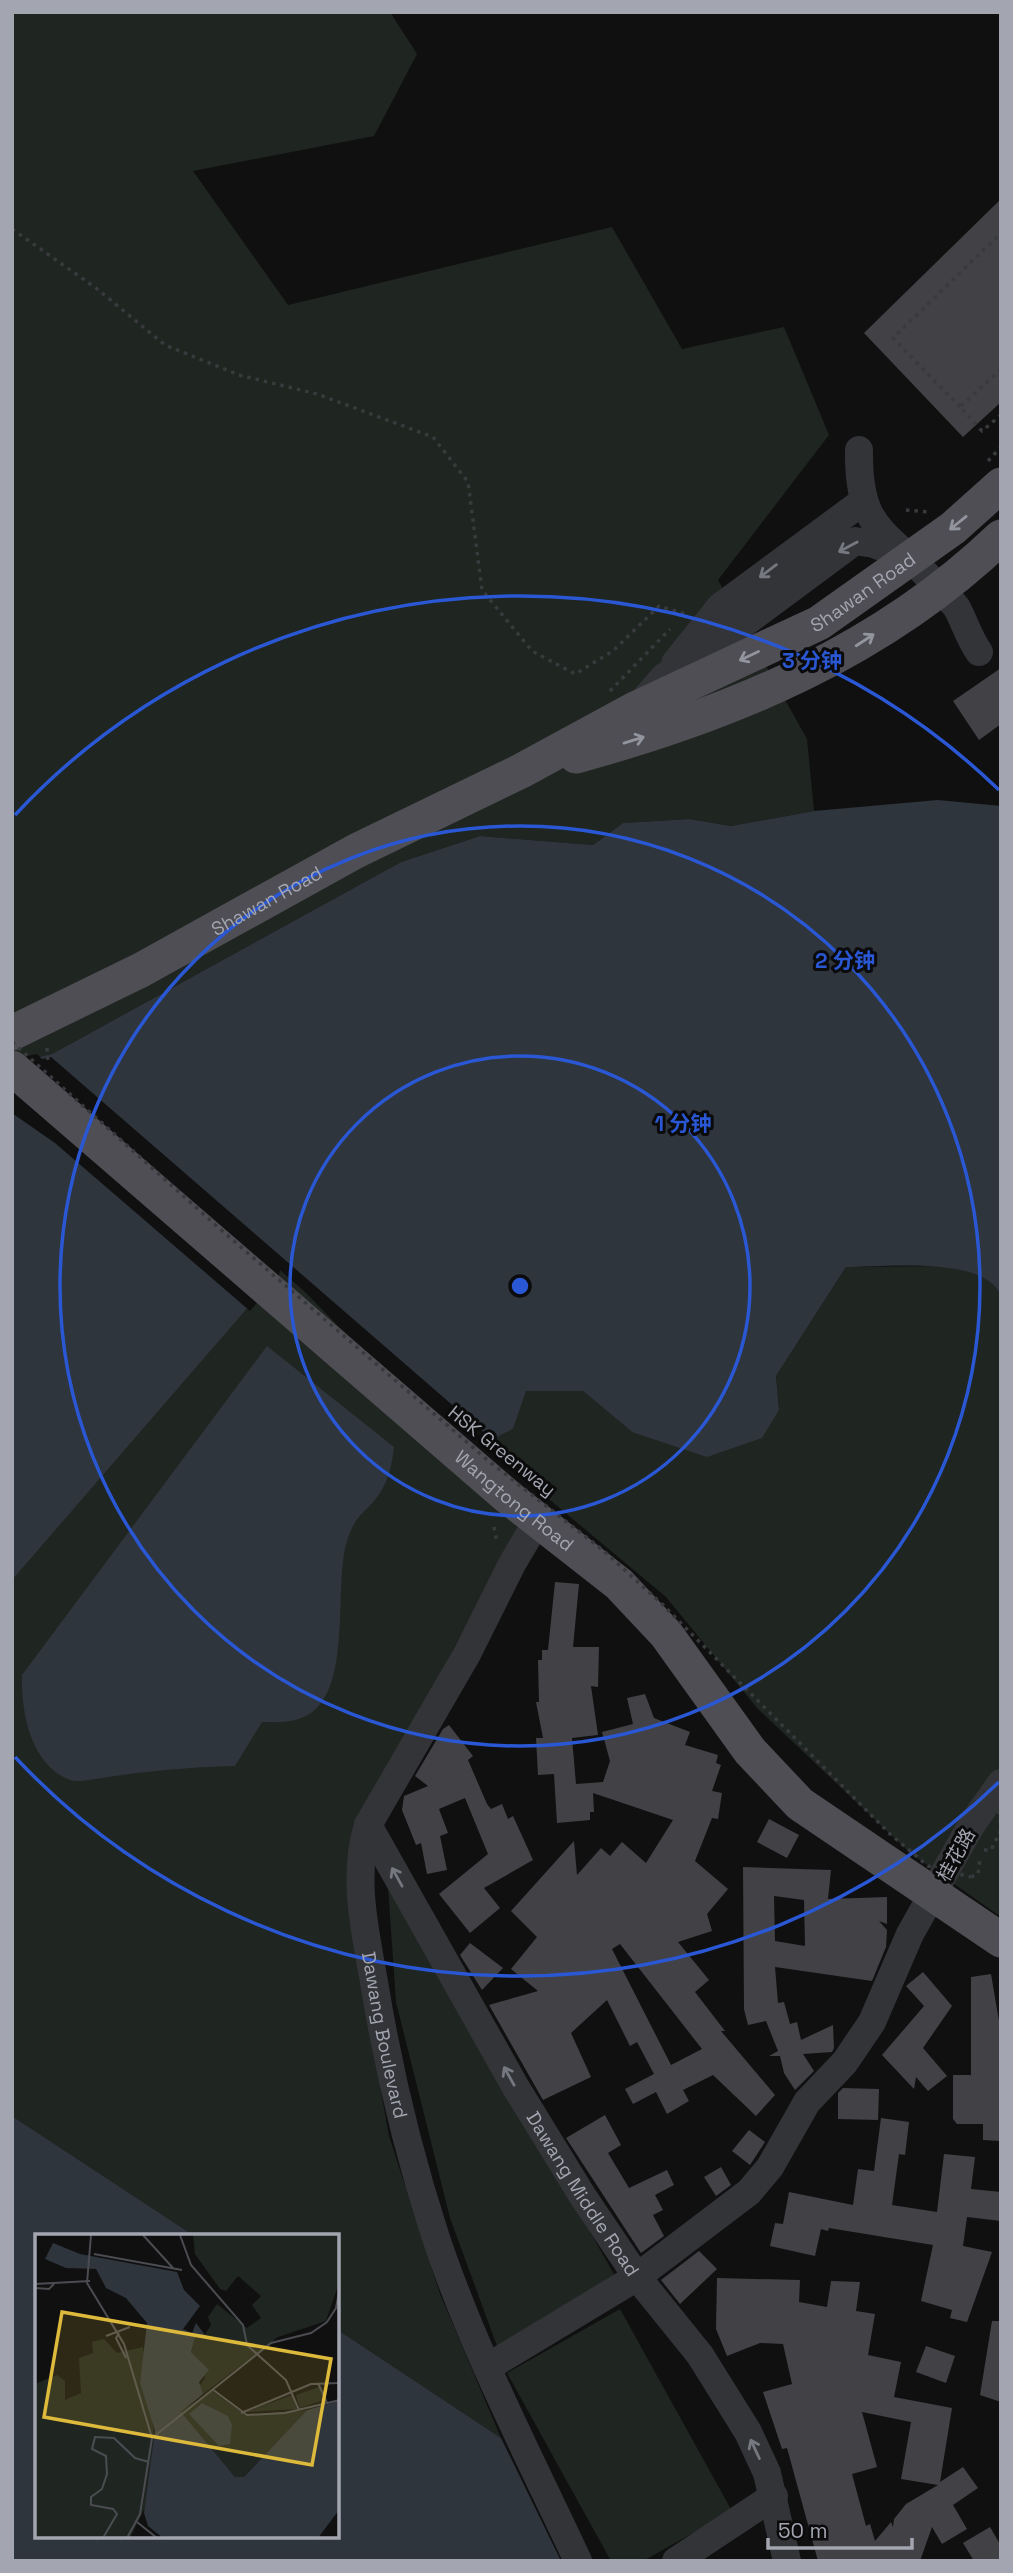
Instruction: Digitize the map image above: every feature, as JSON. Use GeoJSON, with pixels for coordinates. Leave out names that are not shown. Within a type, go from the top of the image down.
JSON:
{"type":"FeatureCollection","features":[{"type":"Feature","properties":{"kind":"main road","name":"Shawan Road"},"geometry":{"type":"LineString","coordinates":[[12,1033],[141,970],[356,851],[521,771],[622,701],[716,671],[819,623],[953,528],[1001,485]]}},
{"type":"Feature","properties":{"kind":"main road","name":"Shawan Road"},"geometry":{"type":"LineString","coordinates":[[521,771],[624,743],[730,706],[844,654],[939,589],[1001,537]]}},
{"type":"Feature","properties":{"kind":"main road"},"geometry":{"type":"LineString","coordinates":[[716,671],[730,706]]}},
{"type":"Feature","properties":{"kind":"main road","name":"Wangtong Road"},"geometry":{"type":"LineString","coordinates":[[32,1075],[501,1512],[538,1520],[619,1584],[666,1634],[750,1751],[800,1804],[1001,1940]]}},
{"type":"Feature","properties":{"kind":"street"},"geometry":{"type":"LineString","coordinates":[[859,450],[862,502],[872,522],[912,558],[957,608],[966,633],[979,652]]}},
{"type":"Feature","properties":{"kind":"street"},"geometry":{"type":"LineString","coordinates":[[664,677],[720,607],[862,502]]}},
{"type":"Feature","properties":{"kind":"street"},"geometry":{"type":"LineString","coordinates":[[622,701],[708,650],[855,541],[874,544],[912,558]]}},
{"type":"Feature","properties":{"kind":"street","name":"Dawang Boulevard"},"geometry":{"type":"LineString","coordinates":[[538,1520],[512,1564],[467,1654],[368,1825],[360,1851],[359,1886],[389,2071],[436,2236],[488,2367],[578,2561]]}},
{"type":"Feature","properties":{"kind":"street","name":"桂花路"},"geometry":{"type":"LineString","coordinates":[[488,2367],[637,2277],[749,2192],[770,2167],[807,2102],[845,2063],[872,2022],[910,1934],[972,1824],[1001,1783]]}},
{"type":"Feature","properties":{"kind":"street","name":"Dawang Middle Road"},"geometry":{"type":"LineString","coordinates":[[368,1825],[515,2086],[637,2277],[700,2355],[748,2432],[774,2496],[788,2561]]}},
{"type":"Feature","properties":{"kind":"street"},"geometry":{"type":"LineString","coordinates":[[676,2561],[774,2496]]}},
{"type":"Feature","properties":{"kind":"path"},"geometry":{"type":"LineString","coordinates":[[12,229],[96,288],[165,345],[239,376],[317,394],[433,437],[468,482],[482,590],[532,651],[575,674],[613,651],[659,606],[687,614]]}},
{"type":"Feature","properties":{"kind":"path"},"geometry":{"type":"LineString","coordinates":[[1001,233],[893,338],[982,431],[1001,415]]}},
{"type":"Feature","properties":{"kind":"path"},"geometry":{"type":"LineString","coordinates":[[960,407],[1001,369]]}},
{"type":"Feature","properties":{"kind":"path"},"geometry":{"type":"LineString","coordinates":[[906,510],[940,512]]}},
{"type":"Feature","properties":{"kind":"path"},"geometry":{"type":"LineString","coordinates":[[622,701],[636,662],[695,608]]}},
{"type":"Feature","properties":{"kind":"path","name":"HSK Greenway"},"geometry":{"type":"LineString","coordinates":[[12,1042],[66,1093],[491,1463],[604,1551],[662,1604],[890,1834],[928,1866],[971,1877],[978,1874]]}},
{"type":"Feature","properties":{"kind":"path"},"geometry":{"type":"LineString","coordinates":[[32,1075],[45,1056],[47,1048]]}},
{"type":"Feature","properties":{"kind":"path"},"geometry":{"type":"LineString","coordinates":[[497,1546],[501,1512]]}},
{"type":"Feature","properties":{"kind":"path"},"geometry":{"type":"LineString","coordinates":[[982,1850],[991,1850],[995,1845],[1001,1828],[999,1811]]}},
{"type":"Feature","properties":{"kind":"path"},"geometry":{"type":"LineString","coordinates":[[995,1845],[1001,1850]]}},
{"type":"Feature","properties":{"kind":"shaded area"},"geometry":{"type":"Polygon","coordinates":[[[12,12],[390,12],[417,54],[374,136],[193,171],[288,305],[612,227],[682,349],[784,327],[829,435],[718,580],[807,739],[814,811],[731,826],[689,819],[623,823],[593,845],[480,836],[401,862],[52,1054],[12,1063],[12,12]]]}},
{"type":"Feature","properties":{"kind":"shaded area"},"geometry":{"type":"Polygon","coordinates":[[[938,800],[1001,806],[1001,1297],[992,1284],[976,1275],[956,1269],[908,1265],[846,1267],[776,1376],[779,1410],[762,1438],[707,1457],[632,1432],[583,1391],[526,1391],[513,1429],[483,1444],[276,1263],[276,1275],[12,1580],[12,1063],[52,1054],[401,862],[480,836],[593,845],[623,823],[689,819],[731,826],[814,811],[938,800]]]}},
{"type":"Feature","properties":{"kind":"shaded area"},"geometry":{"type":"Polygon","coordinates":[[[276,1262],[525,1518],[381,1782],[361,1980],[389,2136],[440,2294],[501,2438],[340,2331],[340,2234],[191,2234],[12,2116],[12,1574],[276,1262]]]}},
{"type":"Feature","properties":{"kind":"shaded area"},"geometry":{"type":"Polygon","coordinates":[[[949,1266],[987,1279],[998,1289],[1001,1297],[1001,1917],[910,1853],[757,1708],[666,1597],[483,1444],[513,1429],[525,1391],[583,1391],[632,1432],[779,1410],[776,1376],[846,1267],[949,1266]]]}},
{"type":"Feature","properties":{"kind":"shaded area"},"geometry":{"type":"Polygon","coordinates":[[[267,1346],[394,1447],[390,1471],[383,1488],[358,1519],[347,1541],[343,1561],[339,1643],[335,1670],[327,1693],[314,1710],[295,1720],[262,1722],[235,1766],[70,1780],[45,1762],[37,1750],[23,1705],[22,1675],[267,1346]]]}},
{"type":"Feature","properties":{"kind":"shaded area"},"geometry":{"type":"Polygon","coordinates":[[[387,1873],[615,2276],[497,2346],[450,2218],[396,2002],[387,1873]]]}},
{"type":"Feature","properties":{"kind":"shaded area"},"geometry":{"type":"Polygon","coordinates":[[[12,2116],[191,2234],[35,2234],[35,2538],[340,2538],[340,2331],[501,2438],[561,2561],[12,2561],[12,2116]]]}},
{"type":"Feature","properties":{"kind":"shaded area"},"geometry":{"type":"Polygon","coordinates":[[[620,2309],[732,2511],[643,2561],[611,2561],[507,2373],[620,2309]]]}},
{"type":"Feature","properties":{"kind":"pier"},"geometry":{"type":"Polygon","coordinates":[[[37,1054],[42,1059],[51,1057],[495,1442],[481,1446],[280,1270],[279,1277],[250,1311],[55,1143],[12,1113],[12,1065],[22,1057],[37,1054]]]}},
{"type":"Feature","properties":{"kind":"building"},"geometry":{"type":"Polygon","coordinates":[[[1001,199],[1001,402],[963,437],[864,333],[1001,199]]]}},
{"type":"Feature","properties":{"kind":"building"},"geometry":{"type":"Polygon","coordinates":[[[1001,668],[1001,724],[979,740],[953,701],[1001,668]]]}},
{"type":"Feature","properties":{"kind":"building"},"geometry":{"type":"Polygon","coordinates":[[[555,1582],[579,1584],[573,1647],[599,1647],[598,1687],[591,1686],[598,1735],[572,1738],[576,1784],[603,1782],[610,1761],[602,1732],[633,1724],[627,1698],[645,1694],[654,1718],[690,1732],[685,1745],[718,1755],[716,1763],[721,1765],[712,1791],[722,1793],[718,1819],[712,1818],[695,1861],[728,1889],[707,1914],[712,1931],[678,1942],[709,1980],[695,1992],[725,2031],[721,2031],[775,2095],[756,2116],[713,2075],[683,2090],[689,2101],[667,2114],[656,2092],[633,2104],[625,2089],[654,2074],[637,2042],[630,2046],[607,2000],[571,2033],[591,2077],[543,2100],[489,2005],[538,1991],[511,1969],[537,1937],[511,1911],[574,1841],[577,1875],[601,1848],[610,1856],[622,1842],[646,1863],[673,1820],[593,1793],[594,1812],[590,1812],[590,1820],[557,1823],[554,1774],[538,1775],[536,1738],[543,1738],[536,1702],[539,1702],[538,1660],[542,1660],[542,1650],[548,1650],[555,1582]],[[620,1944],[612,1949],[671,2065],[702,2049],[620,1944]]]}},
{"type":"Feature","properties":{"kind":"building"},"geometry":{"type":"Polygon","coordinates":[[[449,1725],[473,1756],[468,1760],[487,1804],[491,1809],[502,1804],[508,1819],[513,1816],[533,1860],[484,1888],[500,1908],[470,1933],[439,1894],[488,1854],[465,1798],[439,1809],[448,1833],[440,1836],[447,1870],[427,1874],[421,1843],[416,1845],[402,1810],[404,1796],[428,1786],[415,1776],[443,1729],[449,1725]]]}},
{"type":"Feature","properties":{"kind":"building"},"geometry":{"type":"Polygon","coordinates":[[[769,1819],[799,1835],[787,1858],[757,1842],[769,1819]]]}},
{"type":"Feature","properties":{"kind":"building"},"geometry":{"type":"Polygon","coordinates":[[[743,1867],[831,1870],[828,1899],[887,1897],[887,1924],[879,1921],[887,1930],[886,1947],[872,1981],[775,1967],[778,2003],[784,2002],[790,2024],[797,2022],[801,2040],[833,2025],[832,2052],[803,2054],[814,2071],[795,2090],[784,2073],[780,2056],[769,2056],[778,2051],[766,2021],[748,2025],[744,2009],[743,1867]],[[774,1896],[775,1941],[805,1946],[804,1900],[774,1896]]]}},
{"type":"Feature","properties":{"kind":"building"},"geometry":{"type":"Polygon","coordinates":[[[470,1943],[503,1968],[482,1990],[460,1955],[470,1943]]]}},
{"type":"Feature","properties":{"kind":"building"},"geometry":{"type":"Polygon","coordinates":[[[923,1972],[952,2006],[923,2048],[947,2076],[928,2091],[916,2077],[914,2089],[882,2055],[924,2006],[906,1986],[923,1972]]]}},
{"type":"Feature","properties":{"kind":"building"},"geometry":{"type":"Polygon","coordinates":[[[991,1974],[999,2021],[1001,2141],[983,2140],[983,2124],[957,2124],[953,2119],[953,2075],[971,2075],[971,1977],[991,1974]]]}},
{"type":"Feature","properties":{"kind":"building"},"geometry":{"type":"Polygon","coordinates":[[[843,2088],[879,2089],[878,2120],[838,2119],[838,2093],[843,2088]]]}},
{"type":"Feature","properties":{"kind":"building"},"geometry":{"type":"Polygon","coordinates":[[[605,2115],[621,2145],[608,2153],[629,2188],[667,2170],[674,2185],[655,2195],[663,2210],[653,2215],[664,2236],[641,2253],[566,2138],[605,2115]]]}},
{"type":"Feature","properties":{"kind":"building"},"geometry":{"type":"Polygon","coordinates":[[[881,2118],[909,2122],[905,2155],[899,2154],[892,2205],[937,2212],[944,2154],[975,2157],[971,2189],[1001,2192],[1001,2221],[967,2217],[963,2246],[992,2252],[967,2322],[950,2318],[952,2310],[921,2301],[933,2245],[829,2228],[828,2231],[821,2229],[815,2256],[770,2246],[775,2223],[783,2224],[789,2192],[853,2205],[858,2169],[874,2171],[881,2118]]]}},
{"type":"Feature","properties":{"kind":"building"},"geometry":{"type":"Polygon","coordinates":[[[749,2130],[765,2142],[750,2165],[732,2151],[749,2130]]]}},
{"type":"Feature","properties":{"kind":"building"},"geometry":{"type":"Polygon","coordinates":[[[721,2167],[731,2185],[716,2196],[704,2177],[721,2167]]]}},
{"type":"Feature","properties":{"kind":"building"},"geometry":{"type":"Polygon","coordinates":[[[699,2251],[717,2269],[680,2304],[661,2280],[699,2251]]]}},
{"type":"Feature","properties":{"kind":"building"},"geometry":{"type":"Polygon","coordinates":[[[717,2278],[800,2280],[799,2302],[827,2307],[831,2281],[860,2282],[856,2311],[875,2314],[868,2355],[901,2362],[894,2397],[952,2408],[940,2482],[963,2467],[978,2488],[953,2505],[967,2529],[942,2544],[932,2527],[920,2561],[818,2561],[787,2448],[782,2449],[763,2392],[792,2384],[783,2344],[760,2343],[727,2356],[716,2329],[717,2278]],[[862,2412],[877,2467],[852,2474],[866,2526],[870,2524],[875,2541],[891,2522],[893,2527],[894,2519],[906,2504],[938,2485],[901,2479],[911,2422],[862,2412]]]}},
{"type":"Feature","properties":{"kind":"building"},"geometry":{"type":"Polygon","coordinates":[[[992,2321],[1001,2321],[1001,2402],[980,2395],[992,2321]]]}},
{"type":"Feature","properties":{"kind":"building"},"geometry":{"type":"Polygon","coordinates":[[[926,2346],[955,2356],[946,2383],[916,2372],[926,2346]]]}},
{"type":"Feature","properties":{"kind":"building"},"geometry":{"type":"Polygon","coordinates":[[[990,2527],[1001,2546],[1001,2561],[974,2561],[963,2543],[990,2527]]]}}]}
